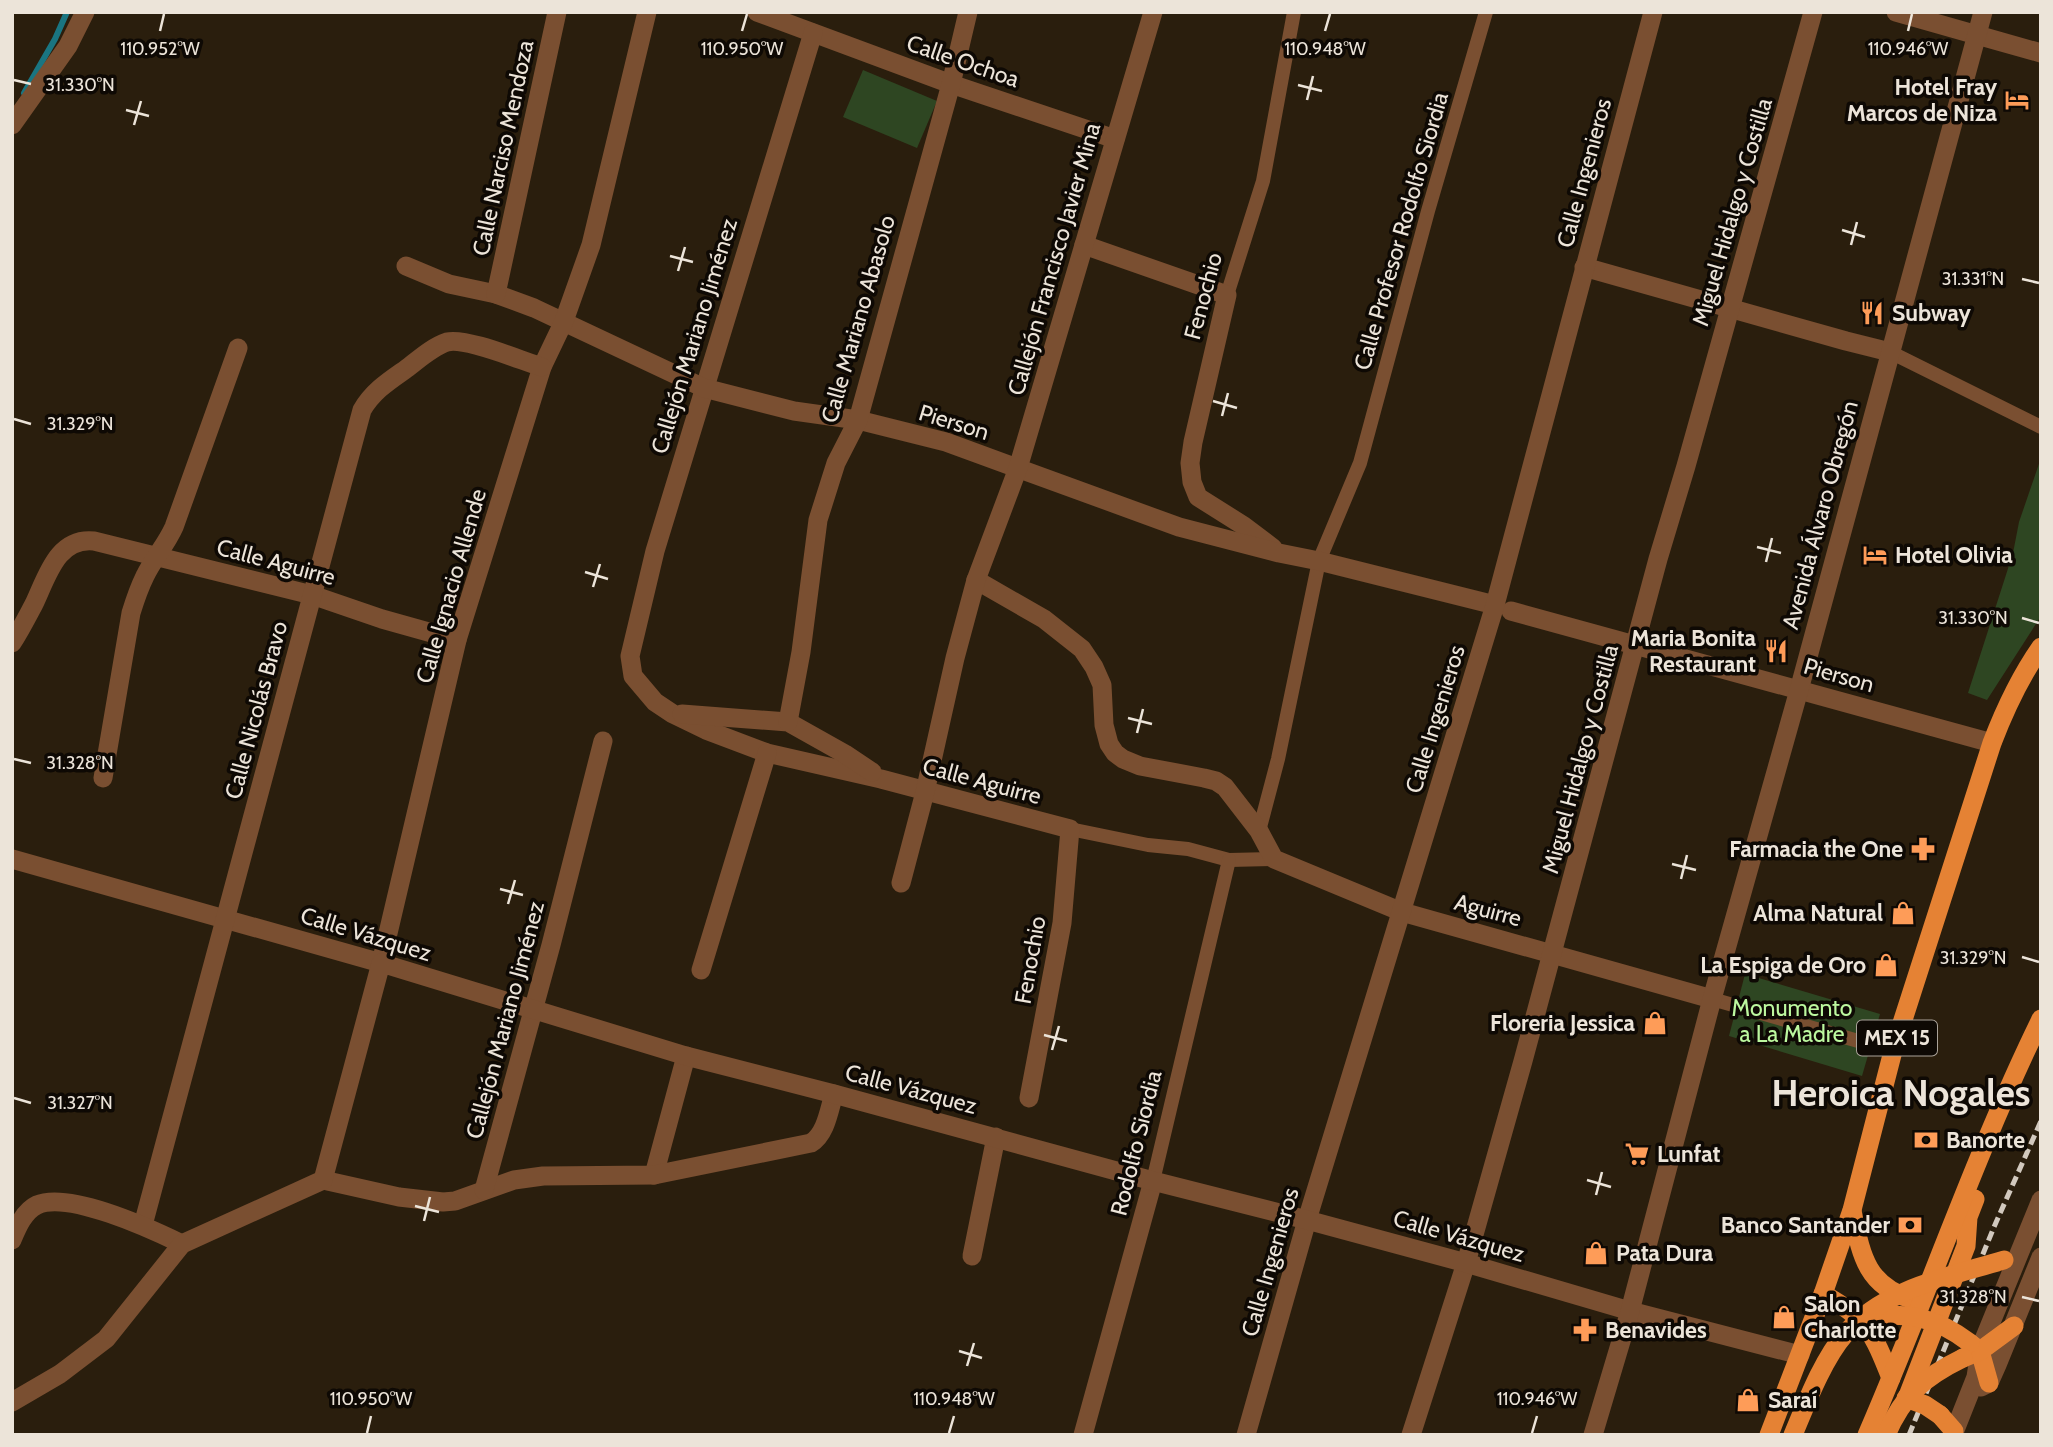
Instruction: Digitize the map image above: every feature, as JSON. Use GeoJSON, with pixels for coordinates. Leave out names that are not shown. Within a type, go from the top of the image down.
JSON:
{"type":"FeatureCollection","features":[{"type":"Feature","properties":{"kind":"highway","name":"MEX 15"},"geometry":{"type":"LineString","coordinates":[[1769,1435],[1852,1210],[1893,1051],[1992,743],[2005,709],[2039,654]]}},
{"type":"Feature","properties":{"kind":"highway"},"geometry":{"type":"LineString","coordinates":[[1867,1435],[1996,1115],[2041,1019]]}},
{"type":"Feature","properties":{"kind":"highway"},"geometry":{"type":"LineString","coordinates":[[1893,1435],[1966,1246],[1968,1217],[2041,1043]]}},
{"type":"Feature","properties":{"kind":"highway"},"geometry":{"type":"LineString","coordinates":[[1852,1210],[1863,1258],[1870,1273],[1883,1286],[1894,1292],[1923,1301]]}},
{"type":"Feature","properties":{"kind":"highway"},"geometry":{"type":"LineString","coordinates":[[1794,1435],[1825,1366],[1843,1336],[1862,1317],[1880,1304],[1918,1286],[2011,1258]]}},
{"type":"Feature","properties":{"kind":"highway"},"geometry":{"type":"LineString","coordinates":[[1823,1294],[1853,1312],[1876,1339],[1891,1378]]}},
{"type":"Feature","properties":{"kind":"highway"},"geometry":{"type":"LineString","coordinates":[[1862,1317],[1906,1314],[1942,1325],[1971,1351],[1989,1383]]}},
{"type":"Feature","properties":{"kind":"highway"},"geometry":{"type":"LineString","coordinates":[[1886,1435],[1898,1410],[1918,1385],[2014,1326]]}},
{"type":"Feature","properties":{"kind":"highway"},"geometry":{"type":"LineString","coordinates":[[1906,1398],[1925,1405],[1940,1415],[1954,1433]]}},
{"type":"Feature","properties":{"kind":"street"},"geometry":{"type":"LineString","coordinates":[[12,125],[68,46],[85,12]]}},
{"type":"Feature","properties":{"kind":"street","name":"Calle Narciso Mendoza"},"geometry":{"type":"LineString","coordinates":[[496,294],[557,12]]}},
{"type":"Feature","properties":{"kind":"street","name":"Calle Ignacio Allende"},"geometry":{"type":"LineString","coordinates":[[323,1180],[381,963],[457,640],[542,367],[564,321],[591,245],[647,12]]}},
{"type":"Feature","properties":{"kind":"street","name":"Calle Ochoa"},"geometry":{"type":"LineString","coordinates":[[757,12],[951,84],[1115,139]]}},
{"type":"Feature","properties":{"kind":"street","name":"Calle Mariano Abasolo"},"geometry":{"type":"LineString","coordinates":[[788,722],[803,640],[818,520],[836,463],[858,420],[951,84],[968,12]]}},
{"type":"Feature","properties":{"kind":"street","name":"Callejón Francisco Javier Mina"},"geometry":{"type":"LineString","coordinates":[[901,883],[976,580],[1018,468],[1153,12]]}},
{"type":"Feature","properties":{"kind":"street","name":"Fenochio"},"geometry":{"type":"LineString","coordinates":[[1279,553],[1244,526],[1198,497],[1192,482],[1190,463],[1227,295],[1263,181],[1294,12]]}},
{"type":"Feature","properties":{"kind":"street","name":"Calle Profesor Rodolfo Siordia"},"geometry":{"type":"LineString","coordinates":[[1319,561],[1360,463],[1428,211],[1486,12]]}},
{"type":"Feature","properties":{"kind":"street","name":"Calle Ingenieros"},"geometry":{"type":"LineString","coordinates":[[1246,1435],[1307,1220],[1402,912],[1503,608],[1584,267],[1653,12]]}},
{"type":"Feature","properties":{"kind":"street","name":"Miguel Hidalgo y Costilla"},"geometry":{"type":"LineString","coordinates":[[1411,1435],[1466,1263],[1553,954],[1635,644],[1812,12]]}},
{"type":"Feature","properties":{"kind":"street"},"geometry":{"type":"LineString","coordinates":[[1896,12],[2041,53]]}},
{"type":"Feature","properties":{"kind":"street","name":"Avenida Álvaro Obregón"},"geometry":{"type":"LineString","coordinates":[[1593,1435],[1630,1311],[1712,999],[1983,12]]}},
{"type":"Feature","properties":{"kind":"street","name":"Callejón Mariano Jiménez"},"geometry":{"type":"LineString","coordinates":[[630,656],[655,551],[813,33]]}},
{"type":"Feature","properties":{"kind":"street"},"geometry":{"type":"LineString","coordinates":[[1084,245],[1227,295]]}},
{"type":"Feature","properties":{"kind":"street","name":"Pierson"},"geometry":{"type":"LineString","coordinates":[[406,267],[449,284],[496,294],[564,321],[704,388],[794,411],[858,420],[946,442],[1179,527],[1503,608],[1992,743]]}},
{"type":"Feature","properties":{"kind":"street"},"geometry":{"type":"LineString","coordinates":[[1584,267],[1890,352],[2041,426]]}},
{"type":"Feature","properties":{"kind":"street","name":"Calle Nicolás Bravo"},"geometry":{"type":"LineString","coordinates":[[143,1225],[358,419],[373,394],[447,342],[465,342],[542,367]]}},
{"type":"Feature","properties":{"kind":"street"},"geometry":{"type":"LineString","coordinates":[[103,778],[131,613],[146,573],[167,543],[178,518],[238,348]]}},
{"type":"Feature","properties":{"kind":"street","name":"Calle Aguirre"},"geometry":{"type":"LineString","coordinates":[[12,643],[54,560],[79,541],[94,541],[312,595],[382,619],[457,640]]}},
{"type":"Feature","properties":{"kind":"street"},"geometry":{"type":"LineString","coordinates":[[1259,831],[1278,759],[1319,561]]}},
{"type":"Feature","properties":{"kind":"street"},"geometry":{"type":"LineString","coordinates":[[976,580],[1044,619],[1082,649],[1102,685],[1104,725],[1109,744],[1115,753],[1123,759],[1151,769],[1216,781],[1230,792],[1259,831],[1274,859]]}},
{"type":"Feature","properties":{"kind":"street","name":"Calle Aguirre"},"geometry":{"type":"LineString","coordinates":[[630,656],[633,676],[655,702],[673,714],[716,734],[766,753],[881,779],[1070,829]]}},
{"type":"Feature","properties":{"kind":"street","name":"Calle Aguirre"},"geometry":{"type":"LineString","coordinates":[[673,714],[788,722],[845,754],[881,779]]}},
{"type":"Feature","properties":{"kind":"street","name":"Callejón Mariano Jiménez"},"geometry":{"type":"LineString","coordinates":[[484,1190],[603,741]]}},
{"type":"Feature","properties":{"kind":"street"},"geometry":{"type":"LineString","coordinates":[[701,970],[766,753]]}},
{"type":"Feature","properties":{"kind":"street","name":"Fenochio"},"geometry":{"type":"LineString","coordinates":[[1029,1098],[1062,923],[1070,829]]}},
{"type":"Feature","properties":{"kind":"street","name":"Aguirre"},"geometry":{"type":"LineString","coordinates":[[1070,829],[1147,845],[1188,849],[1229,860],[1274,859],[1402,912],[1893,1051]]}},
{"type":"Feature","properties":{"kind":"street","name":"Calle Vázquez"},"geometry":{"type":"LineString","coordinates":[[12,859],[381,963],[686,1056],[1307,1220],[1630,1311],[1800,1354]]}},
{"type":"Feature","properties":{"kind":"street","name":"Rodolfo Siordia"},"geometry":{"type":"LineString","coordinates":[[1083,1435],[1153,1181],[1229,860]]}},
{"type":"Feature","properties":{"kind":"street"},"geometry":{"type":"LineString","coordinates":[[654,1175],[686,1056]]}},
{"type":"Feature","properties":{"kind":"street"},"geometry":{"type":"LineString","coordinates":[[12,1402],[60,1374],[106,1339],[182,1244],[323,1180],[399,1197],[443,1202],[455,1201],[514,1180],[543,1175],[654,1175],[811,1143],[817,1140],[823,1128],[834,1094]]}},
{"type":"Feature","properties":{"kind":"street"},"geometry":{"type":"LineString","coordinates":[[972,1256],[996,1138]]}},
{"type":"Feature","properties":{"kind":"street"},"geometry":{"type":"LineString","coordinates":[[1954,1433],[1976,1377],[1971,1351],[2011,1258],[2041,1200]]}},
{"type":"Feature","properties":{"kind":"street"},"geometry":{"type":"LineString","coordinates":[[12,1240],[23,1217],[34,1206],[50,1201],[70,1202],[143,1225],[182,1244]]}},
{"type":"Feature","properties":{"kind":"street"},"geometry":{"type":"LineString","coordinates":[[1968,1395],[1989,1383],[2041,1257]]}},
{"type":"Feature","properties":{"kind":"green space"},"geometry":{"type":"Polygon","coordinates":[[[863,70],[937,101],[917,148],[843,117],[863,70]]]}},
{"type":"Feature","properties":{"kind":"green space"},"geometry":{"type":"Polygon","coordinates":[[[2041,458],[2041,616],[1987,700],[1968,693],[2041,458]]]}},
{"type":"Feature","properties":{"kind":"green space","name":"Monumento a La Madre"},"geometry":{"type":"Polygon","coordinates":[[[1745,974],[1880,1014],[1862,1076],[1729,1036],[1745,974]]]}},
{"type":"Feature","properties":{"kind":"waterway"},"geometry":{"type":"LineString","coordinates":[[24,93],[67,12]]}},
{"type":"Feature","properties":{"kind":"railway"},"geometry":{"type":"LineString","coordinates":[[1909,1435],[1994,1227],[2041,1121]]}},
{"type":"Feature","properties":{"kind":"place","name":"Hotel Fray Marcos de Niza"},"geometry":{"type":"Point","coordinates":[2017,100]}},
{"type":"Feature","properties":{"kind":"place","name":"Subway"},"geometry":{"type":"Point","coordinates":[1872,313]}},
{"type":"Feature","properties":{"kind":"place","name":"Hotel Olivia"},"geometry":{"type":"Point","coordinates":[1875,555]}},
{"type":"Feature","properties":{"kind":"place","name":"Maria Bonita Restaurant"},"geometry":{"type":"Point","coordinates":[1776,651]}},
{"type":"Feature","properties":{"kind":"place","name":"Farmacia the One"},"geometry":{"type":"Point","coordinates":[1923,849]}},
{"type":"Feature","properties":{"kind":"place","name":"Alma Natural"},"geometry":{"type":"Point","coordinates":[1903,913]}},
{"type":"Feature","properties":{"kind":"place","name":"La Espiga de Oro"},"geometry":{"type":"Point","coordinates":[1886,965]}},
{"type":"Feature","properties":{"kind":"place","name":"Floreria Jessica"},"geometry":{"type":"Point","coordinates":[1655,1023]}},
{"type":"Feature","properties":{"kind":"place","name":"Banorte"},"geometry":{"type":"Point","coordinates":[1926,1140]}},
{"type":"Feature","properties":{"kind":"place","name":"Lunfat"},"geometry":{"type":"Point","coordinates":[1637,1154]}},
{"type":"Feature","properties":{"kind":"place","name":"Banco Santander"},"geometry":{"type":"Point","coordinates":[1910,1225]}},
{"type":"Feature","properties":{"kind":"place","name":"Pata Dura"},"geometry":{"type":"Point","coordinates":[1596,1253]}},
{"type":"Feature","properties":{"kind":"place","name":"Salon Charlotte"},"geometry":{"type":"Point","coordinates":[1784,1317]}},
{"type":"Feature","properties":{"kind":"place","name":"Benavides"},"geometry":{"type":"Point","coordinates":[1585,1330]}},
{"type":"Feature","properties":{"kind":"place","name":"Saraí"},"geometry":{"type":"Point","coordinates":[1748,1400]}},
{"type":"Feature","properties":{"kind":"district","name":"Heroica Nogales"},"geometry":{"type":"Point","coordinates":[1901,1093]}}]}
